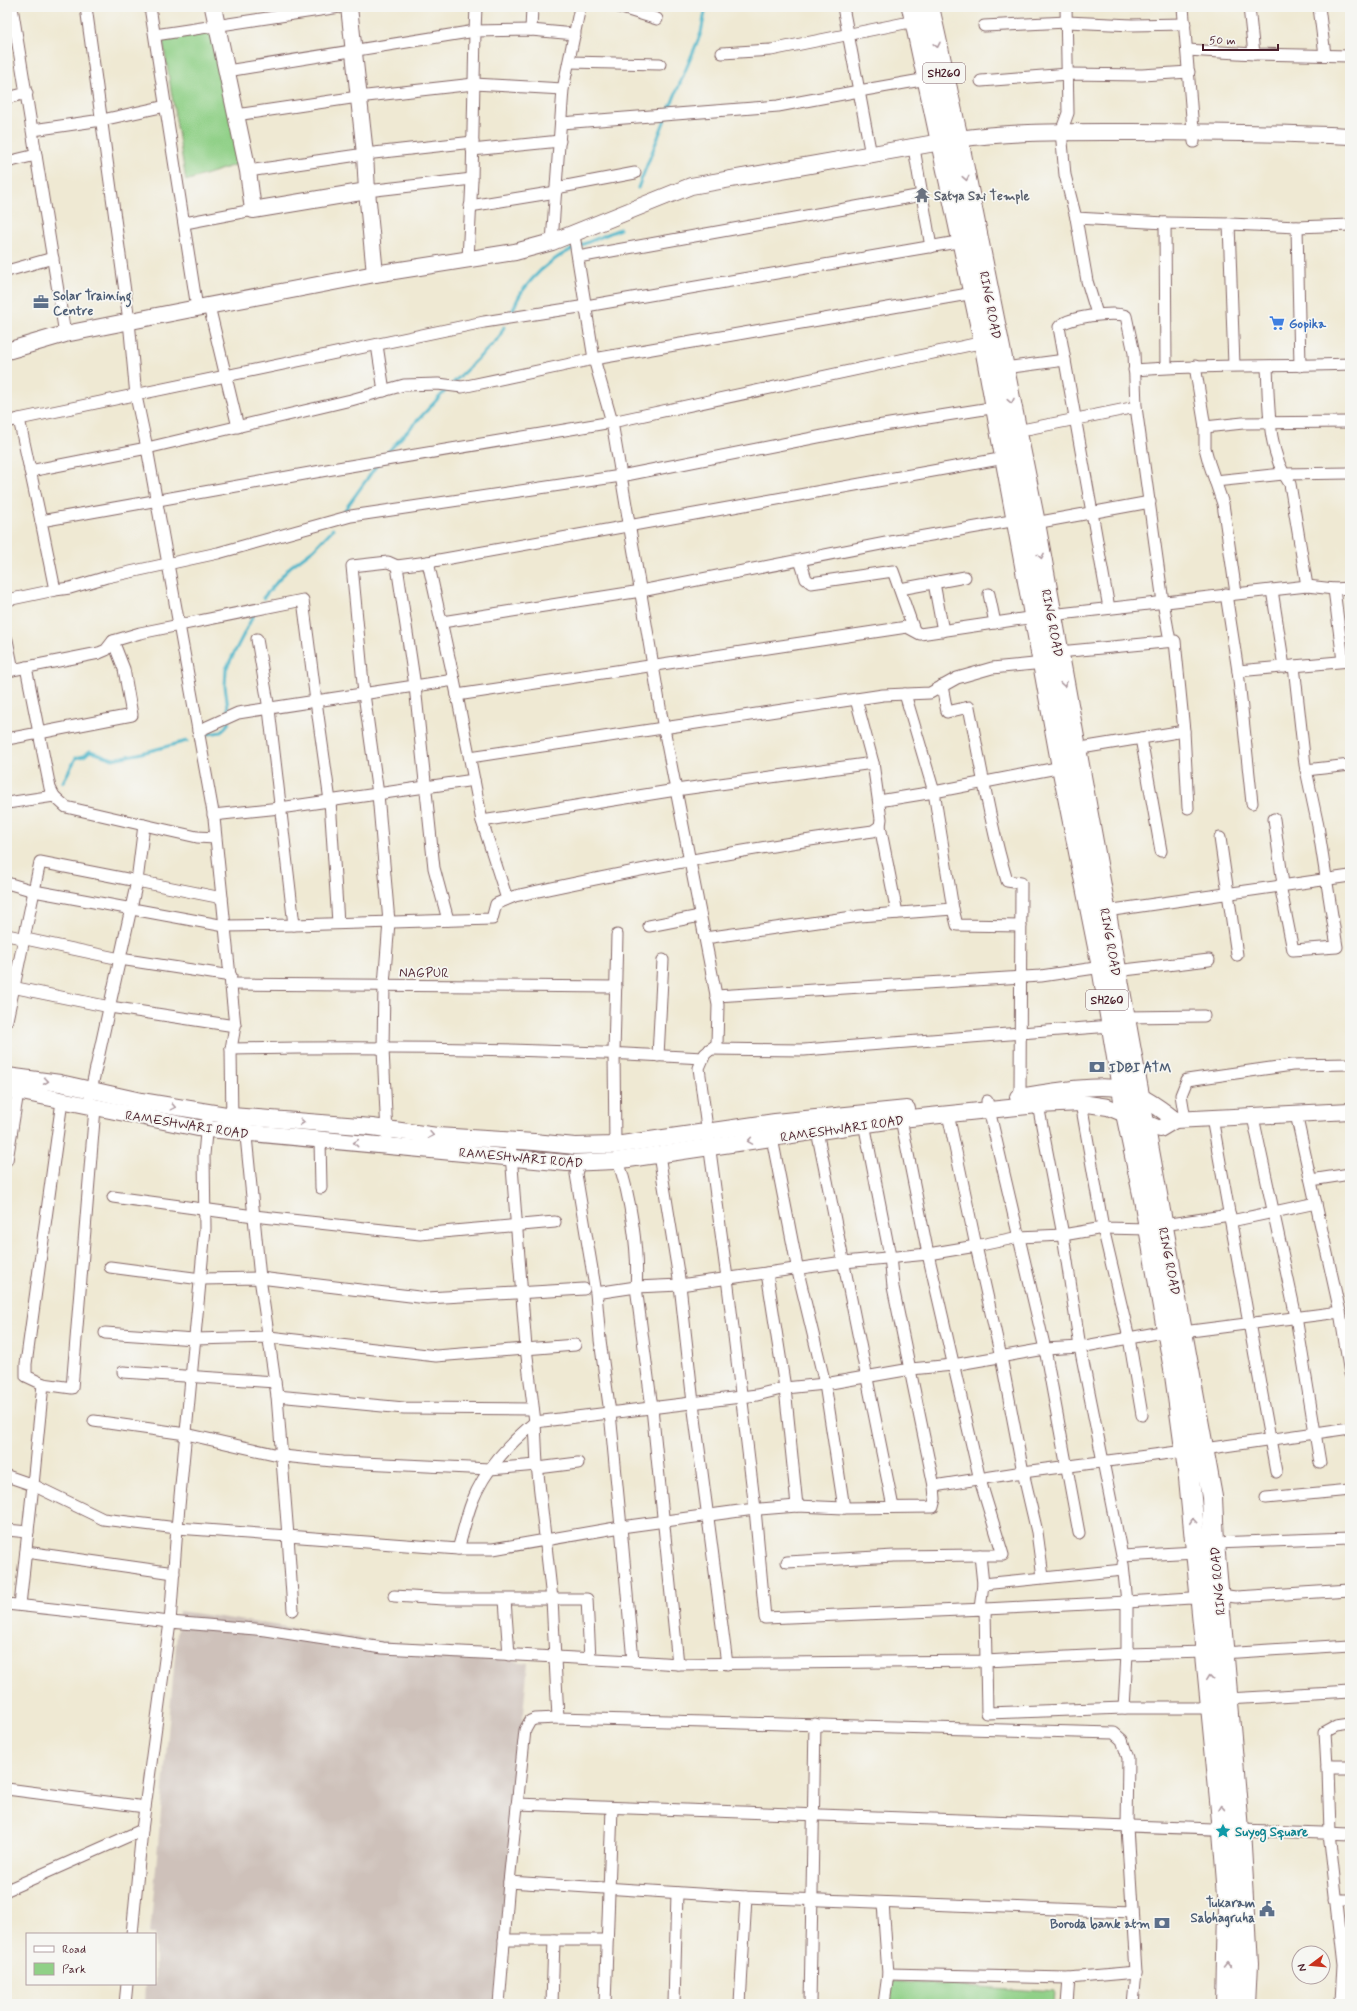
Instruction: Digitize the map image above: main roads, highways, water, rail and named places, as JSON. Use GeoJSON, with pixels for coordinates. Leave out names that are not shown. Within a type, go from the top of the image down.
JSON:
{"type":"FeatureCollection","features":[{"type":"Feature","properties":{"kind":"highway","name":"RING ROAD"},"geometry":{"type":"LineString","coordinates":[[929,7],[951,146],[963,241],[984,342],[1005,458],[1026,522]]}},
{"type":"Feature","properties":{"kind":"highway","name":"RING ROAD"},"geometry":{"type":"LineString","coordinates":[[913,14],[927,79],[951,146],[1004,368],[1017,431],[1026,522],[1043,616],[1051,658],[1075,749],[1106,911],[1109,969]]}},
{"type":"Feature","properties":{"kind":"highway","name":"RING ROAD"},"geometry":{"type":"LineString","coordinates":[[1051,658],[1062,767],[1109,969],[1118,1022],[1122,1089],[1117,1110],[1156,1227]]}},
{"type":"Feature","properties":{"kind":"highway","name":"RING ROAD"},"geometry":{"type":"LineString","coordinates":[[1118,1022],[1141,1098],[1156,1227],[1194,1450],[1205,1548],[1231,1830],[1247,1963],[1245,2004]]}},
{"type":"Feature","properties":{"kind":"highway","name":"RING ROAD"},"geometry":{"type":"LineString","coordinates":[[1227,2004],[1231,1830]]}},
{"type":"Feature","properties":{"kind":"waterway"},"geometry":{"type":"LineString","coordinates":[[668,112],[701,33],[706,7]]}},
{"type":"Feature","properties":{"kind":"waterway"},"geometry":{"type":"LineString","coordinates":[[638,188],[666,117]]}},
{"type":"Feature","properties":{"kind":"waterway"},"geometry":{"type":"LineString","coordinates":[[511,314],[522,292],[545,266],[556,258],[579,246],[620,229]]}},
{"type":"Feature","properties":{"kind":"waterway"},"geometry":{"type":"LineString","coordinates":[[453,383],[499,338],[504,327]]}},
{"type":"Feature","properties":{"kind":"waterway"},"geometry":{"type":"LineString","coordinates":[[384,456],[447,389]]}},
{"type":"Feature","properties":{"kind":"waterway"},"geometry":{"type":"LineString","coordinates":[[344,511],[377,465]]}},
{"type":"Feature","properties":{"kind":"waterway"},"geometry":{"type":"LineString","coordinates":[[263,598],[290,567],[314,549],[333,529]]}},
{"type":"Feature","properties":{"kind":"waterway"},"geometry":{"type":"LineString","coordinates":[[229,715],[225,686],[226,669],[254,614]]}},
{"type":"Feature","properties":{"kind":"waterway"},"geometry":{"type":"LineString","coordinates":[[202,735],[221,732],[229,721]]}},
{"type":"Feature","properties":{"kind":"waterway"},"geometry":{"type":"LineString","coordinates":[[63,782],[76,758],[84,756],[90,751],[113,759],[187,741]]}},
{"type":"Feature","properties":{"kind":"place","name":"Satya Sai Temple"},"geometry":{"type":"Point","coordinates":[922,195]}},
{"type":"Feature","properties":{"kind":"place","name":"Solar Training Centre"},"geometry":{"type":"Point","coordinates":[41,302]}},
{"type":"Feature","properties":{"kind":"place","name":"Gopika"},"geometry":{"type":"Point","coordinates":[1277,323]}},
{"type":"Feature","properties":{"kind":"place","name":"IDBI ATM"},"geometry":{"type":"Point","coordinates":[1097,1067]}},
{"type":"Feature","properties":{"kind":"place","name":"Suyog Square"},"geometry":{"type":"Point","coordinates":[1223,1831]}},
{"type":"Feature","properties":{"kind":"place","name":"Tukaram Sabhagruha"},"geometry":{"type":"Point","coordinates":[1267,1909]}},
{"type":"Feature","properties":{"kind":"place","name":"Boroda bank atm"},"geometry":{"type":"Point","coordinates":[1162,1923]}}]}
